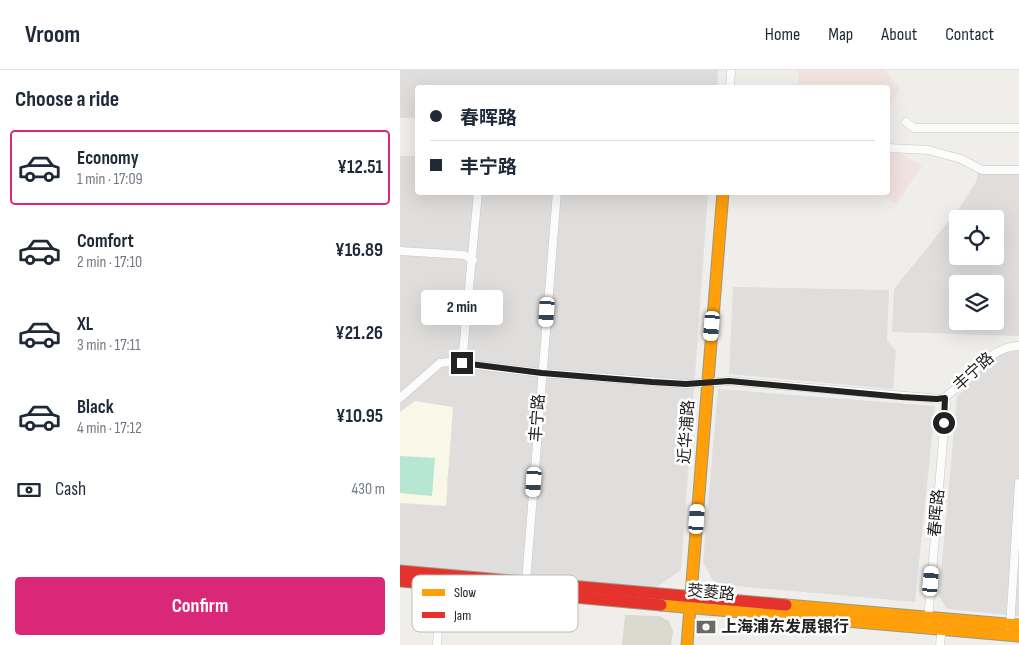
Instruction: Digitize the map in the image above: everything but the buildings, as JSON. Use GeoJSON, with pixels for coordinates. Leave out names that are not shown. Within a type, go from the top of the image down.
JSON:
{"type":"FeatureCollection","features":[{"type":"Feature","properties":{"kind":"street"},"geometry":{"type":"LineString","coordinates":[[730,70],[730,85]]}},
{"type":"Feature","properties":{"kind":"street"},"geometry":{"type":"LineString","coordinates":[[906,122],[914,128],[1019,128]]}},
{"type":"Feature","properties":{"kind":"street"},"geometry":{"type":"LineString","coordinates":[[890,148],[928,150],[961,159],[982,170],[1019,170]]}},
{"type":"Feature","properties":{"kind":"street"},"geometry":{"type":"LineString","coordinates":[[462,363],[478,195]]}},
{"type":"Feature","properties":{"kind":"street"},"geometry":{"type":"LineString","coordinates":[[542,373],[557,195]]}},
{"type":"Feature","properties":{"kind":"street","name":"近华浦路"},"geometry":{"type":"LineString","coordinates":[[687,645],[723,195]]}},
{"type":"Feature","properties":{"kind":"street"},"geometry":{"type":"LineString","coordinates":[[400,251],[464,255],[473,260]]}},
{"type":"Feature","properties":{"kind":"street","name":"丰宁路"},"geometry":{"type":"LineString","coordinates":[[400,398],[440,364],[462,363],[542,373],[686,384],[729,381],[937,399],[945,398],[995,352],[1004,348],[1019,346]]}},
{"type":"Feature","properties":{"kind":"street","name":"丰宁路"},"geometry":{"type":"LineString","coordinates":[[527,575],[542,373]]}},
{"type":"Feature","properties":{"kind":"street","name":"春晖路"},"geometry":{"type":"LineString","coordinates":[[928,623],[945,398]]}},
{"type":"Feature","properties":{"kind":"street"},"geometry":{"type":"LineString","coordinates":[[1015,630],[1019,483]]}},
{"type":"Feature","properties":{"kind":"street","name":"茭菱路"},"geometry":{"type":"LineString","coordinates":[[400,571],[418,575]]}},
{"type":"Feature","properties":{"kind":"street","name":"茭菱路"},"geometry":{"type":"LineString","coordinates":[[578,588],[690,602]]}},
{"type":"Feature","properties":{"kind":"street","name":"茭菱路"},"geometry":{"type":"LineString","coordinates":[[578,592],[1015,630]]}},
{"type":"Feature","properties":{"kind":"street"},"geometry":{"type":"LineString","coordinates":[[940,645],[942,624]]}},
{"type":"Feature","properties":{"kind":"street"},"geometry":{"type":"LineString","coordinates":[[437,645],[438,632]]}},
{"type":"Feature","properties":{"kind":"shaded area"},"geometry":{"type":"Polygon","coordinates":[[[400,70],[718,70],[717,85],[415,85],[415,118],[400,118],[400,70]]]}},
{"type":"Feature","properties":{"kind":"shaded area"},"geometry":{"type":"Polygon","coordinates":[[[798,70],[885,70],[900,90],[890,104],[890,85],[798,85],[798,70]]]}},
{"type":"Feature","properties":{"kind":"shaded area"},"geometry":{"type":"Polygon","coordinates":[[[890,152],[898,152],[922,166],[896,204],[881,195],[890,195],[890,152]]]}},
{"type":"Feature","properties":{"kind":"shaded area"},"geometry":{"type":"Polygon","coordinates":[[[400,156],[415,156],[415,195],[708,195],[681,570],[654,589],[578,582],[578,575],[506,575],[400,565],[400,156]]]}},
{"type":"Feature","properties":{"kind":"shaded area"},"geometry":{"type":"Polygon","coordinates":[[[978,172],[1019,172],[1019,336],[892,332],[894,289],[949,221],[949,265],[1004,265],[1004,210],[958,210],[976,182],[978,172]]]}},
{"type":"Feature","properties":{"kind":"shaded area"},"geometry":{"type":"Polygon","coordinates":[[[733,287],[889,290],[887,341],[896,350],[893,389],[729,374],[733,287]]]}},
{"type":"Feature","properties":{"kind":"shaded area"},"geometry":{"type":"Polygon","coordinates":[[[1001,349],[1019,351],[1019,616],[947,609],[939,596],[957,397],[1001,349]]]}},
{"type":"Feature","properties":{"kind":"shaded area"},"geometry":{"type":"Polygon","coordinates":[[[718,389],[935,406],[915,602],[715,584],[703,562],[718,389]]]}},
{"type":"Feature","properties":{"kind":"shaded area"},"geometry":{"type":"Polygon","coordinates":[[[415,401],[453,407],[446,506],[400,503],[400,412],[415,401]]]}},
{"type":"Feature","properties":{"kind":"shaded area"},"geometry":{"type":"Polygon","coordinates":[[[451,443],[527,449],[524,490],[447,484],[451,443]]]}},
{"type":"Feature","properties":{"kind":"shaded area"},"geometry":{"type":"Polygon","coordinates":[[[625,615],[659,616],[669,621],[673,631],[671,645],[622,645],[625,615]]]}},
{"type":"Feature","properties":{"kind":"green space"},"geometry":{"type":"Polygon","coordinates":[[[400,456],[435,458],[432,496],[400,493],[400,456]]]}},
{"type":"Feature","properties":{"kind":"traffic: slow"},"geometry":{"type":"LineString","coordinates":[[687,645],[723,195]]}},
{"type":"Feature","properties":{"kind":"traffic: slow"},"geometry":{"type":"LineString","coordinates":[[661,605],[1019,636]]}},
{"type":"Feature","properties":{"kind":"traffic: slow"},"geometry":{"type":"LineString","coordinates":[[786,605],[1019,625]]}},
{"type":"Feature","properties":{"kind":"traffic: jam"},"geometry":{"type":"LineString","coordinates":[[400,571],[445,575]]}},
{"type":"Feature","properties":{"kind":"traffic: jam"},"geometry":{"type":"LineString","coordinates":[[400,581],[412,582]]}},
{"type":"Feature","properties":{"kind":"traffic: jam"},"geometry":{"type":"LineString","coordinates":[[578,587],[786,605]]}},
{"type":"Feature","properties":{"kind":"traffic: jam"},"geometry":{"type":"LineString","coordinates":[[578,597],[661,605]]}},
{"type":"Feature","properties":{"kind":"place","name":"上海浦东发展银行"},"geometry":{"type":"Point","coordinates":[706,627]}},
{"type":"Feature","properties":{"kind":"route"},"geometry":{"type":"LineString","coordinates":[[462,363],[542,373],[652,382],[686,384],[729,381],[902,397],[945,398],[944,423]]}}]}
